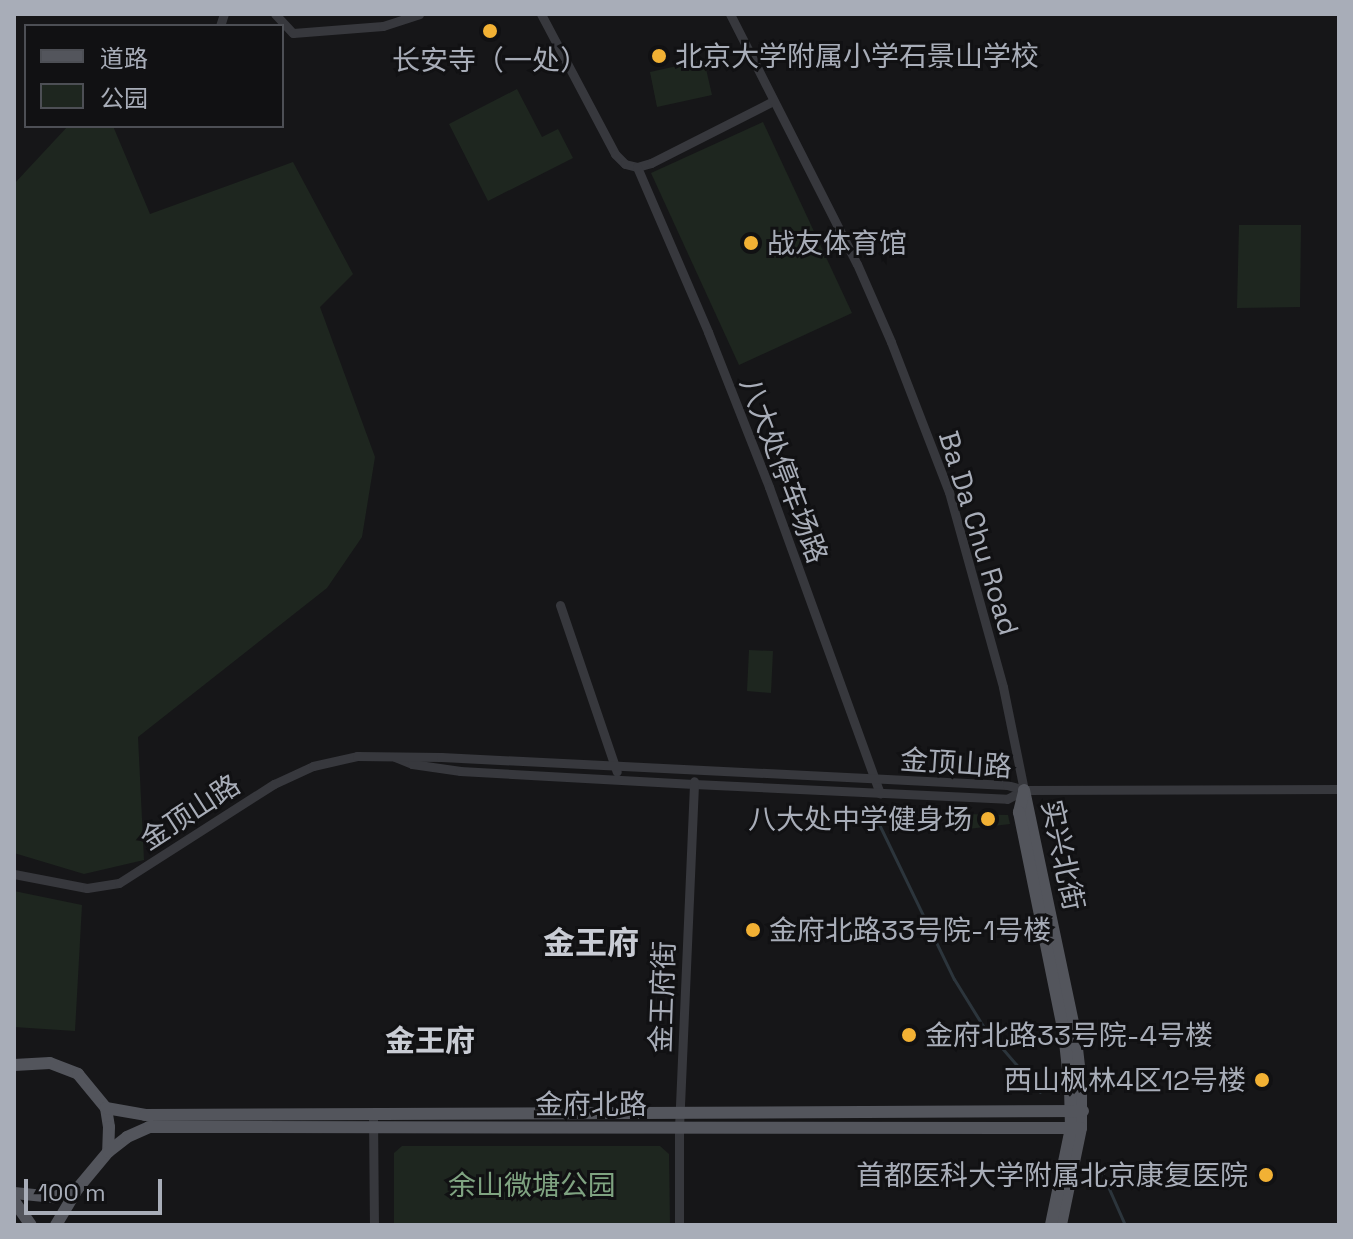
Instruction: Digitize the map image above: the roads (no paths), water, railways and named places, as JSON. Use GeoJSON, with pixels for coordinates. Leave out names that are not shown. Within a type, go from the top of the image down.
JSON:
{"type":"FeatureCollection","features":[{"type":"Feature","properties":{"kind":"main road","name":"实兴北街"},"geometry":{"type":"LineString","coordinates":[[1024,790],[1019,812],[1077,1110],[1061,1225]]}},
{"type":"Feature","properties":{"kind":"main road"},"geometry":{"type":"LineString","coordinates":[[14,1065],[31,1062],[63,1067],[88,1083],[106,1108],[108,1152]]}},
{"type":"Feature","properties":{"kind":"main road","name":"金府北路"},"geometry":{"type":"LineString","coordinates":[[106,1108],[145,1115],[679,1128],[1076,1128]]}},
{"type":"Feature","properties":{"kind":"main road","name":"金府北路"},"geometry":{"type":"LineString","coordinates":[[56,1225],[78,1188],[108,1152],[127,1137],[149,1127],[679,1113],[1077,1110]]}},
{"type":"Feature","properties":{"kind":"main road","name":"实兴北街"},"geometry":{"type":"LineString","coordinates":[[1051,1225],[1076,1128]]}},
{"type":"Feature","properties":{"kind":"main road"},"geometry":{"type":"LineString","coordinates":[[14,1193],[54,1197],[78,1188]]}},
{"type":"Feature","properties":{"kind":"main road"},"geometry":{"type":"LineString","coordinates":[[14,1201],[31,1225]]}},
{"type":"Feature","properties":{"kind":"street"},"geometry":{"type":"LineString","coordinates":[[275,14],[293,33],[383,26],[415,14]]}},
{"type":"Feature","properties":{"kind":"street","name":"八大处停车场路"},"geometry":{"type":"LineString","coordinates":[[541,14],[615,154],[625,164],[637,167],[730,389],[880,793]]}},
{"type":"Feature","properties":{"kind":"street","name":"Ba Da Chu Road"},"geometry":{"type":"LineString","coordinates":[[730,14],[857,264],[949,492],[1002,682],[1024,790]]}},
{"type":"Feature","properties":{"kind":"street"},"geometry":{"type":"LineString","coordinates":[[637,167],[651,163],[773,101]]}},
{"type":"Feature","properties":{"kind":"street"},"geometry":{"type":"LineString","coordinates":[[560,605],[619,779]]}},
{"type":"Feature","properties":{"kind":"street","name":"金顶山路"},"geometry":{"type":"LineString","coordinates":[[14,874],[87,888],[119,883],[290,776],[336,760],[388,754],[1007,785],[1024,790]]}},
{"type":"Feature","properties":{"kind":"street","name":"金顶山路"},"geometry":{"type":"LineString","coordinates":[[388,754],[412,764],[460,771],[1007,799],[1024,790]]}},
{"type":"Feature","properties":{"kind":"street","name":"金王府街"},"geometry":{"type":"LineString","coordinates":[[679,1225],[679,1113],[695,771]]}},
{"type":"Feature","properties":{"kind":"street"},"geometry":{"type":"LineString","coordinates":[[1024,790],[1339,789]]}},
{"type":"Feature","properties":{"kind":"street"},"geometry":{"type":"LineString","coordinates":[[373,1120],[374,1225]]}},
{"type":"Feature","properties":{"kind":"waterway"},"geometry":{"type":"LineString","coordinates":[[876,818],[954,979],[983,1026],[1040,1092]]}},
{"type":"Feature","properties":{"kind":"waterway"},"geometry":{"type":"LineString","coordinates":[[1099,1166],[1125,1225]]}},
{"type":"Feature","properties":{"kind":"place","name":"长安寺（一处）"},"geometry":{"type":"Point","coordinates":[490,31]}},
{"type":"Feature","properties":{"kind":"place","name":"北京大学附属小学石景山学校"},"geometry":{"type":"Point","coordinates":[659,56]}},
{"type":"Feature","properties":{"kind":"place","name":"战友体育馆"},"geometry":{"type":"Point","coordinates":[751,243]}},
{"type":"Feature","properties":{"kind":"place","name":"八大处中学健身场"},"geometry":{"type":"Point","coordinates":[988,819]}},
{"type":"Feature","properties":{"kind":"place","name":"金府北路33号院-1号楼"},"geometry":{"type":"Point","coordinates":[753,930]}},
{"type":"Feature","properties":{"kind":"place","name":"金府北路33号院-4号楼"},"geometry":{"type":"Point","coordinates":[909,1035]}},
{"type":"Feature","properties":{"kind":"place","name":"西山枫林4区12号楼"},"geometry":{"type":"Point","coordinates":[1262,1080]}},
{"type":"Feature","properties":{"kind":"place","name":"首都医科大学附属北京康复医院"},"geometry":{"type":"Point","coordinates":[1266,1175]}},
{"type":"Feature","properties":{"kind":"district","name":"金王府"},"geometry":{"type":"Point","coordinates":[591,943]}},
{"type":"Feature","properties":{"kind":"district","name":"金王府"},"geometry":{"type":"Point","coordinates":[430,1041]}},
{"type":"Feature","properties":{"kind":"park label","name":"余山微塘公园"},"geometry":{"type":"Point","coordinates":[532,1185]}}]}
